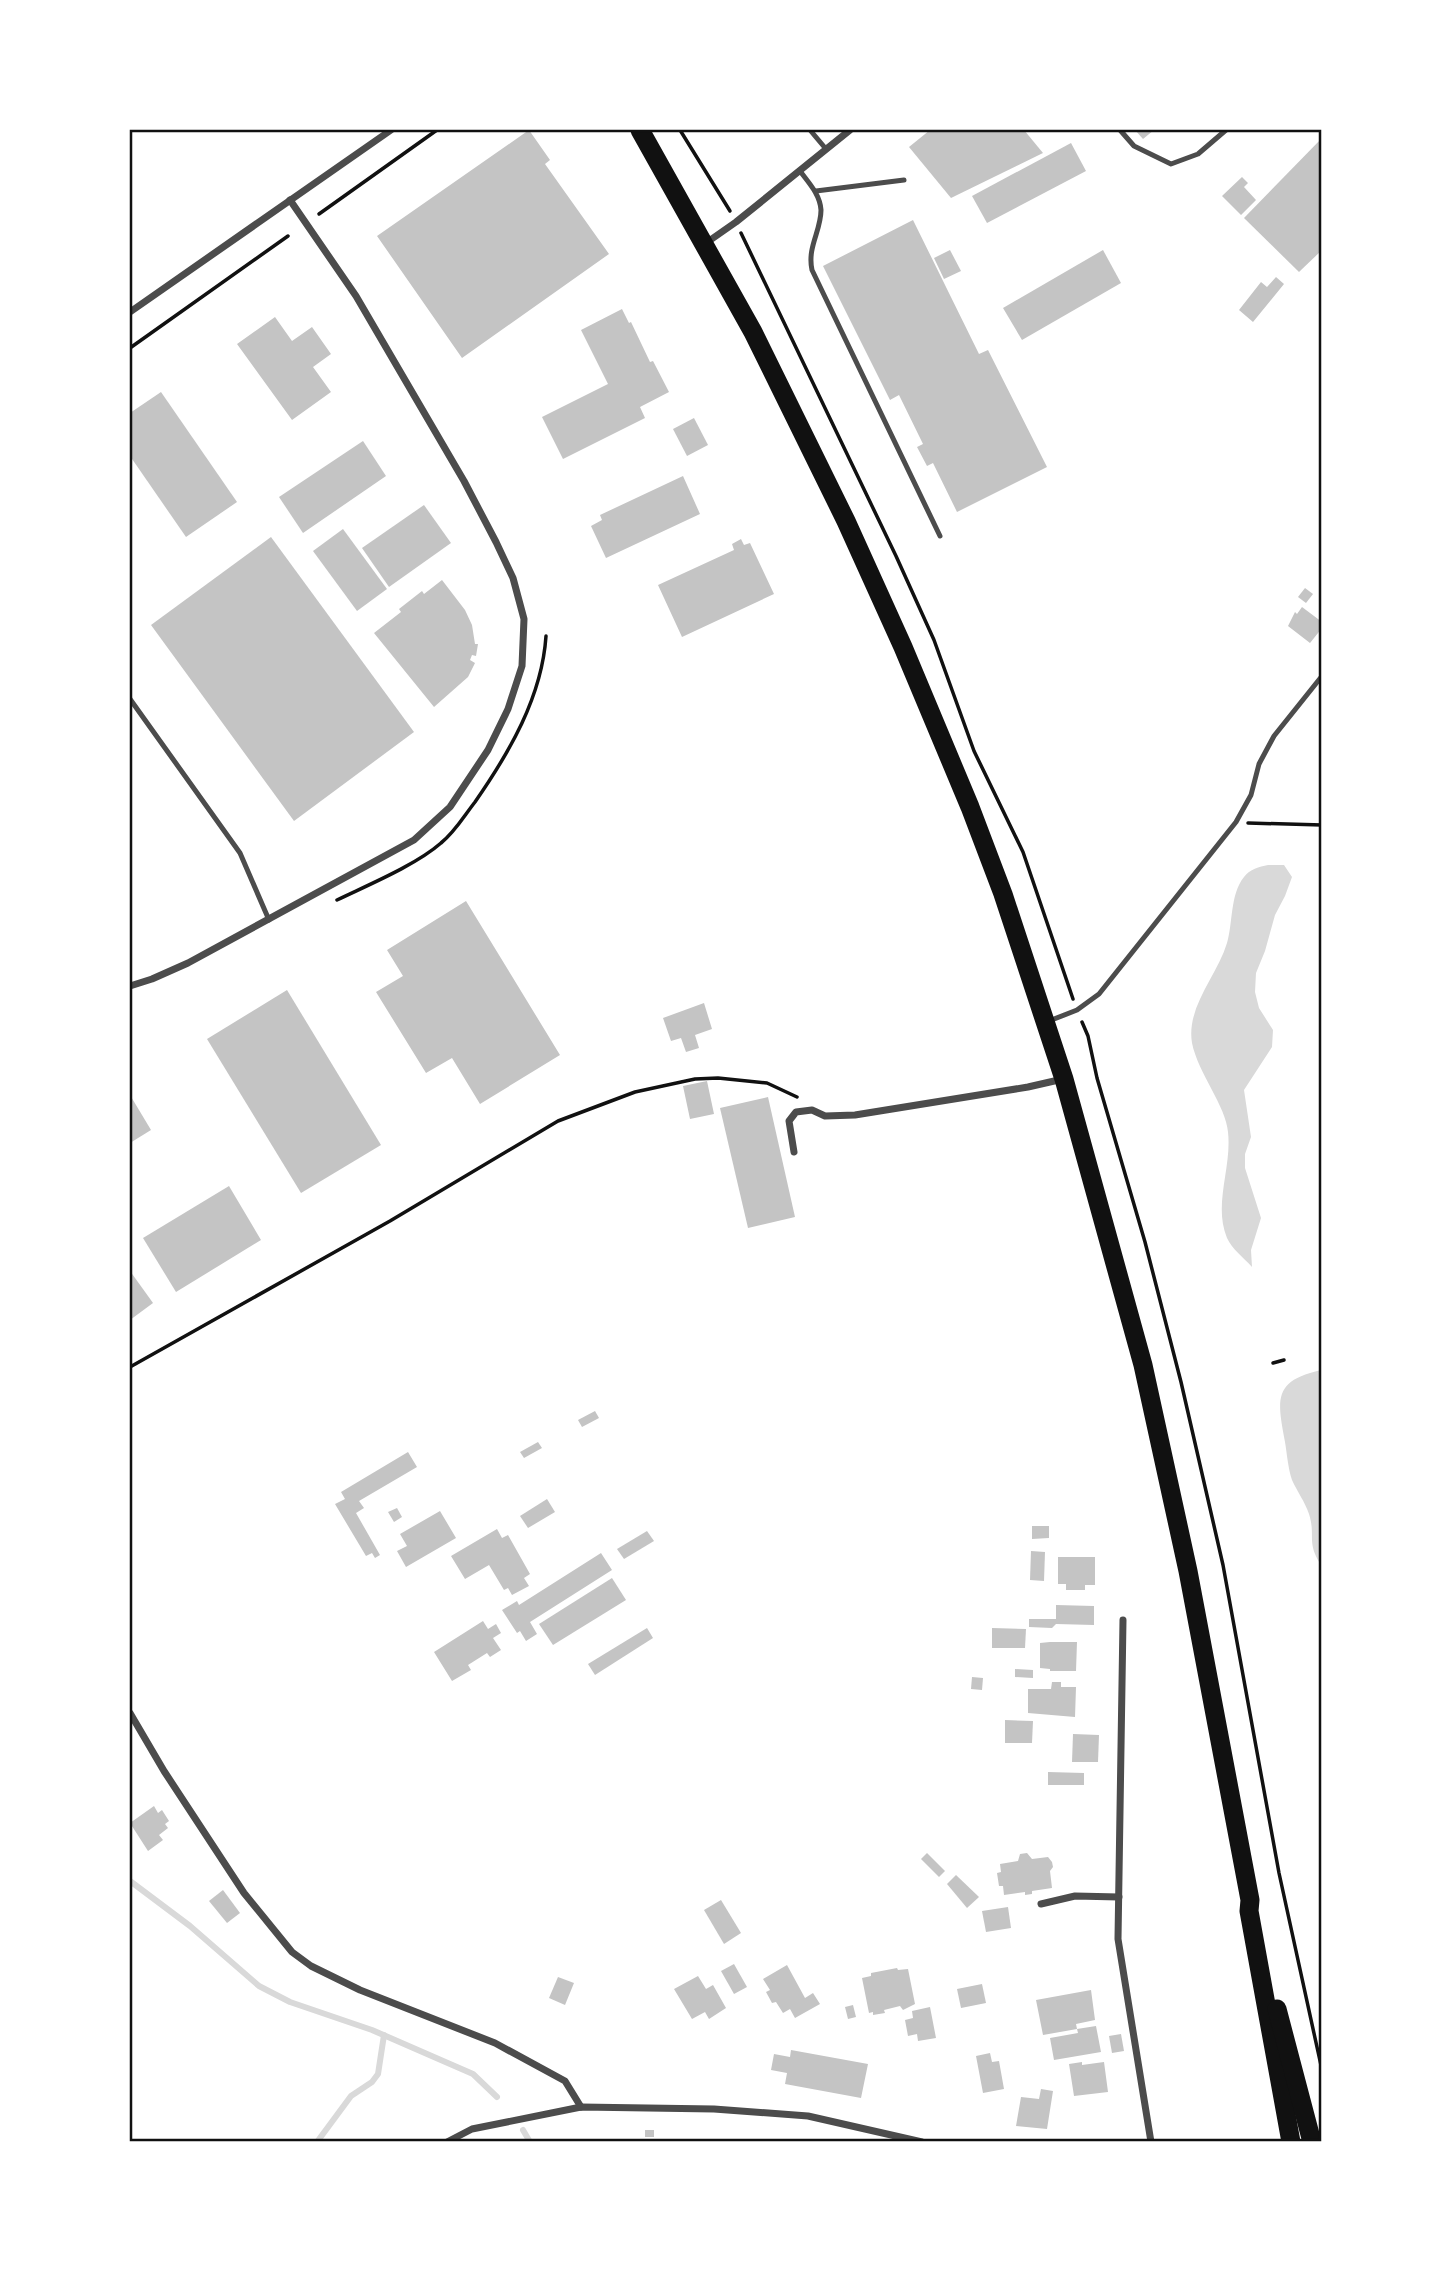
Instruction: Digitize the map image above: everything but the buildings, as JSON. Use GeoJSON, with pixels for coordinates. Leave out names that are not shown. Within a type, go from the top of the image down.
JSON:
{"type":"FeatureCollection","features":[{"type":"Feature","properties":{"kind":"highway"},"geometry":{"type":"LineString","coordinates":[[640,130],[705,243],[791,408],[903,647],[970,807],[1046,1022],[1143,1365],[1188,1571],[1250,1900],[1249,1911],[1291,2141]]}},
{"type":"Feature","properties":{"kind":"highway"},"geometry":{"type":"LineString","coordinates":[[1250,1900],[1256,1909],[1278,2013],[1312,2141]]}},
{"type":"Feature","properties":{"kind":"street"},"geometry":{"type":"LineString","coordinates":[[130,312],[391,130]]}},
{"type":"Feature","properties":{"kind":"street"},"geometry":{"type":"LineString","coordinates":[[705,243],[736,222],[850,130]]}},
{"type":"Feature","properties":{"kind":"street"},"geometry":{"type":"LineString","coordinates":[[130,986],[188,963],[414,840],[450,807],[488,750],[508,709],[522,666],[524,619],[513,578],[464,481],[356,296],[290,200]]}},
{"type":"Feature","properties":{"kind":"street"},"geometry":{"type":"LineString","coordinates":[[794,1152],[789,1121],[796,1112],[812,1110],[825,1116],[855,1115],[1064,1079]]}},
{"type":"Feature","properties":{"kind":"street"},"geometry":{"type":"LineString","coordinates":[[1124,1620],[1118,1939],[1151,2141]]}},
{"type":"Feature","properties":{"kind":"street"},"geometry":{"type":"LineString","coordinates":[[130,1713],[164,1771],[244,1893],[292,1951],[311,1966],[360,1990],[495,2043],[565,2081],[581,2107]]}},
{"type":"Feature","properties":{"kind":"street"},"geometry":{"type":"LineString","coordinates":[[1041,1904],[1075,1896],[1119,1897]]}},
{"type":"Feature","properties":{"kind":"street"},"geometry":{"type":"LineString","coordinates":[[447,2141],[472,2129],[581,2107],[714,2109],[808,2116],[922,2141]]}},
{"type":"Feature","properties":{"kind":"lane"},"geometry":{"type":"LineString","coordinates":[[810,130],[826,149]]}},
{"type":"Feature","properties":{"kind":"lane"},"geometry":{"type":"LineString","coordinates":[[1120,130],[1134,146],[1171,164],[1198,154],[1226,130]]}},
{"type":"Feature","properties":{"kind":"lane"},"geometry":{"type":"LineString","coordinates":[[800,171],[816,191],[821,210],[810,252],[812,270],[940,536]]}},
{"type":"Feature","properties":{"kind":"lane"},"geometry":{"type":"LineString","coordinates":[[816,191],[904,180]]}},
{"type":"Feature","properties":{"kind":"lane"},"geometry":{"type":"LineString","coordinates":[[1046,1022],[1077,1010],[1099,994],[1236,822],[1251,795],[1259,764],[1274,736],[1321,676]]}},
{"type":"Feature","properties":{"kind":"lane"},"geometry":{"type":"LineString","coordinates":[[130,699],[240,853],[269,919]]}},
{"type":"Feature","properties":{"kind":"path"},"geometry":{"type":"LineString","coordinates":[[319,214],[437,130]]}},
{"type":"Feature","properties":{"kind":"path"},"geometry":{"type":"LineString","coordinates":[[680,130],[736,222],[934,640],[974,751],[1023,852],[1088,1036],[1097,1078],[1145,1242],[1181,1382],[1223,1565],[1281,1887],[1321,2070]]}},
{"type":"Feature","properties":{"kind":"path"},"geometry":{"type":"LineString","coordinates":[[130,348],[288,236]]}},
{"type":"Feature","properties":{"kind":"path"},"geometry":{"type":"LineString","coordinates":[[1236,822],[1321,825]]}},
{"type":"Feature","properties":{"kind":"path"},"geometry":{"type":"LineString","coordinates":[[130,1367],[390,1221],[558,1121],[635,1092],[695,1079],[718,1078],[767,1083],[795,1096],[812,1110]]}},
{"type":"Feature","properties":{"kind":"path"},"geometry":{"type":"LineString","coordinates":[[1273,1363],[1284,1360]]}},
{"type":"Feature","properties":{"kind":"shaded area"},"geometry":{"type":"Polygon","coordinates":[[[1268,865],[1284,865],[1292,877],[1275,915],[1256,973],[1255,992],[1259,1008],[1273,1030],[1272,1047],[1244,1090],[1251,1137],[1245,1154],[1245,1168],[1261,1218],[1251,1250],[1252,1267],[1229,1242],[1223,1225],[1222,1199],[1228,1159],[1228,1132],[1222,1111],[1195,1054],[1191,1030],[1198,1004],[1227,943],[1239,884],[1249,872],[1268,865]]]}},
{"type":"Feature","properties":{"kind":"shaded area"},"geometry":{"type":"Polygon","coordinates":[[[1322,1370],[1321,1565],[1312,1545],[1309,1514],[1292,1480],[1280,1403],[1286,1386],[1305,1374],[1322,1370]]]}},
{"type":"Feature","properties":{"kind":"waterway"},"geometry":{"type":"LineString","coordinates":[[130,1881],[190,1926],[259,1986],[290,2002],[372,2030],[473,2074],[497,2097]]}},
{"type":"Feature","properties":{"kind":"waterway"},"geometry":{"type":"LineString","coordinates":[[317,2142],[351,2096],[372,2082],[378,2074],[384,2035]]}},
{"type":"Feature","properties":{"kind":"waterway"},"geometry":{"type":"LineString","coordinates":[[523,2130],[530,2142]]}}]}
